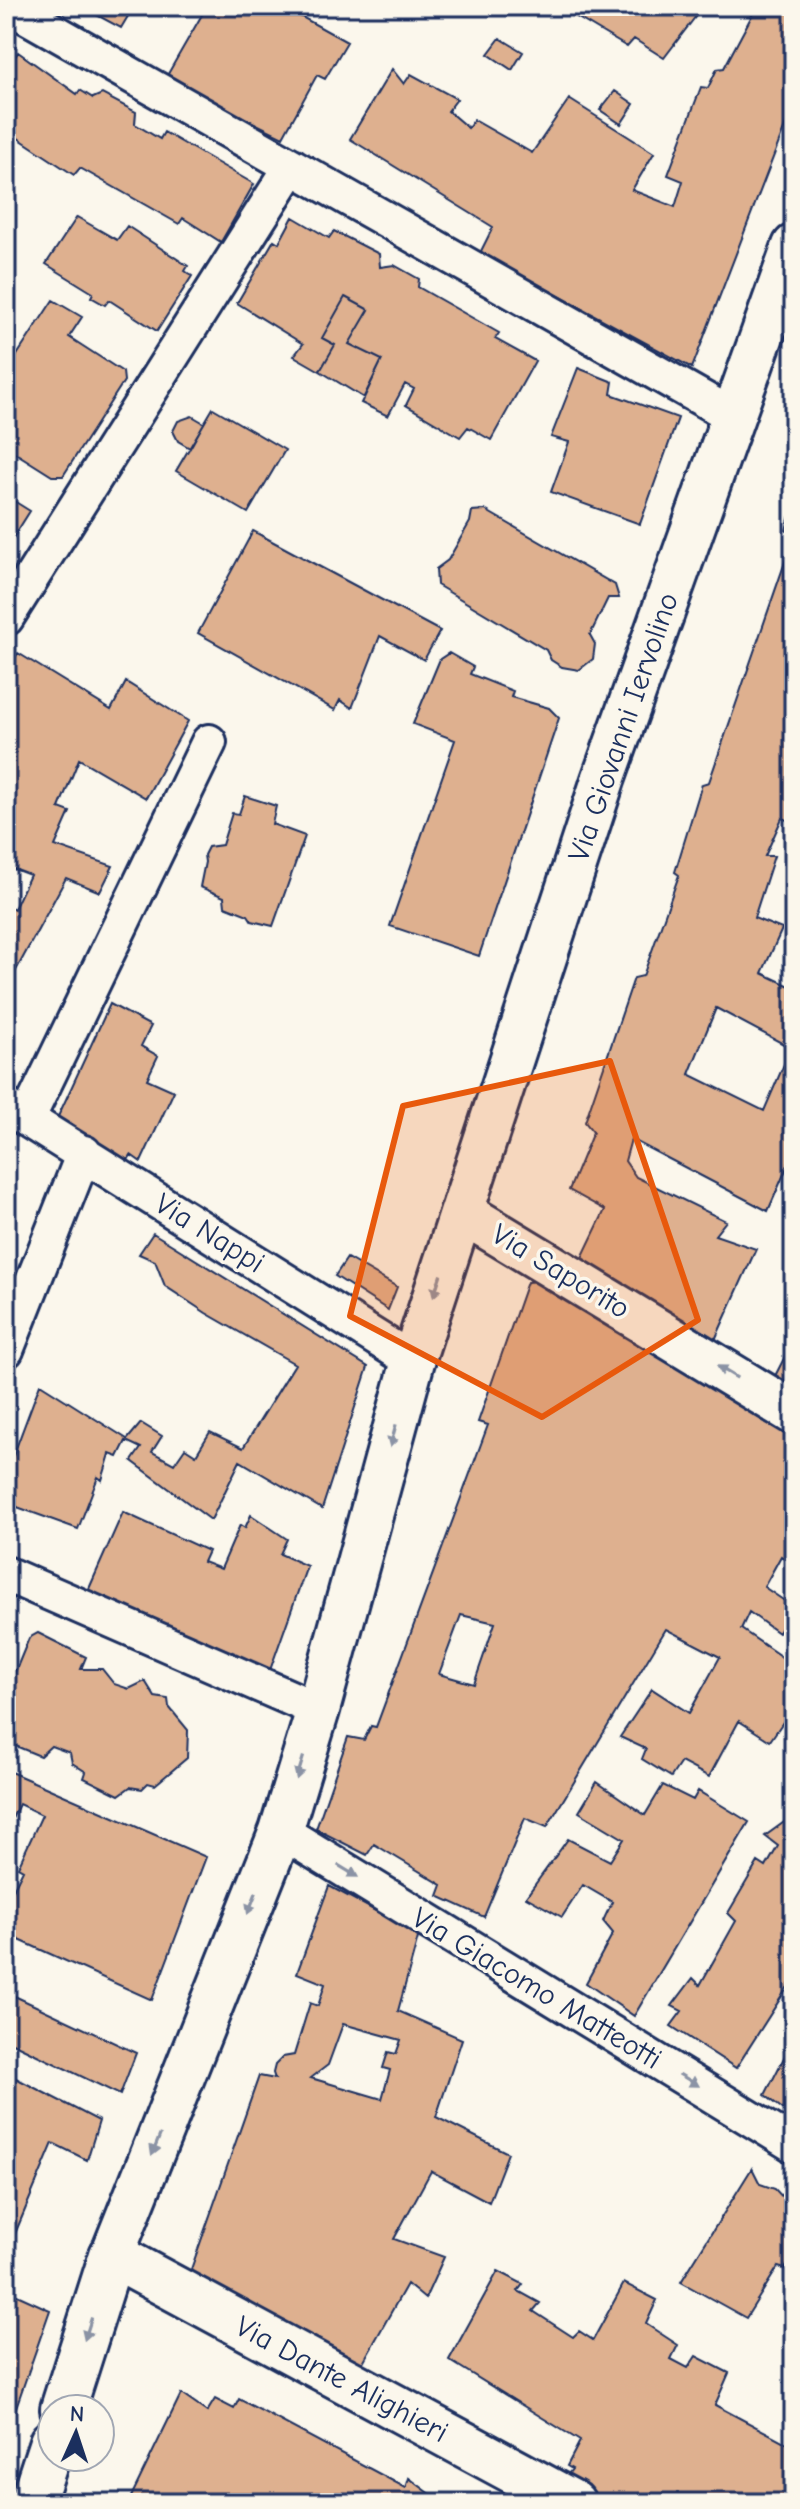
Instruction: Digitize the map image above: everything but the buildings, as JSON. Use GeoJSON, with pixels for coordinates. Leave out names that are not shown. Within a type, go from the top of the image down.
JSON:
{"type":"FeatureCollection","features":[{"type":"Feature","properties":{"kind":"main road"},"geometry":{"type":"LineString","coordinates":[[68,2393],[112,2255]]}},
{"type":"Feature","properties":{"kind":"main road","name":"Via Dante Alighieri"},"geometry":{"type":"LineString","coordinates":[[112,2255],[573,2503]]}},
{"type":"Feature","properties":{"kind":"main road"},"geometry":{"type":"LineString","coordinates":[[32,2503],[42,2473]]}},
{"type":"Feature","properties":{"kind":"street"},"geometry":{"type":"LineString","coordinates":[[9,6],[733,416]]}},
{"type":"Feature","properties":{"kind":"street"},"geometry":{"type":"LineString","coordinates":[[6,618],[292,166]]}},
{"type":"Feature","properties":{"kind":"street","name":"Via Giovanni Iervolino"},"geometry":{"type":"LineString","coordinates":[[462,1212],[603,780],[794,246]]}},
{"type":"Feature","properties":{"kind":"street"},"geometry":{"type":"LineString","coordinates":[[16,1112],[209,742]]}},
{"type":"Feature","properties":{"kind":"street","name":"Via Nappi"},"geometry":{"type":"LineString","coordinates":[[16,1112],[413,1361]]}},
{"type":"Feature","properties":{"kind":"street"},"geometry":{"type":"LineString","coordinates":[[6,1350],[84,1153]]}},
{"type":"Feature","properties":{"kind":"street","name":"Via Saporito"},"geometry":{"type":"LineString","coordinates":[[112,2255],[281,1831],[318,1710],[413,1361],[462,1212],[794,1413]]}},
{"type":"Feature","properties":{"kind":"street"},"geometry":{"type":"LineString","coordinates":[[6,1574],[318,1710]]}},
{"type":"Feature","properties":{"kind":"street","name":"Via Giacomo Matteotti"},"geometry":{"type":"LineString","coordinates":[[281,1831],[794,2145]]}},
{"type":"Feature","properties":{"kind":"highlighted area"},"geometry":{"type":"Polygon","coordinates":[[[610,1061],[698,1320],[542,1417],[350,1316],[403,1106],[610,1061]]]}}]}
